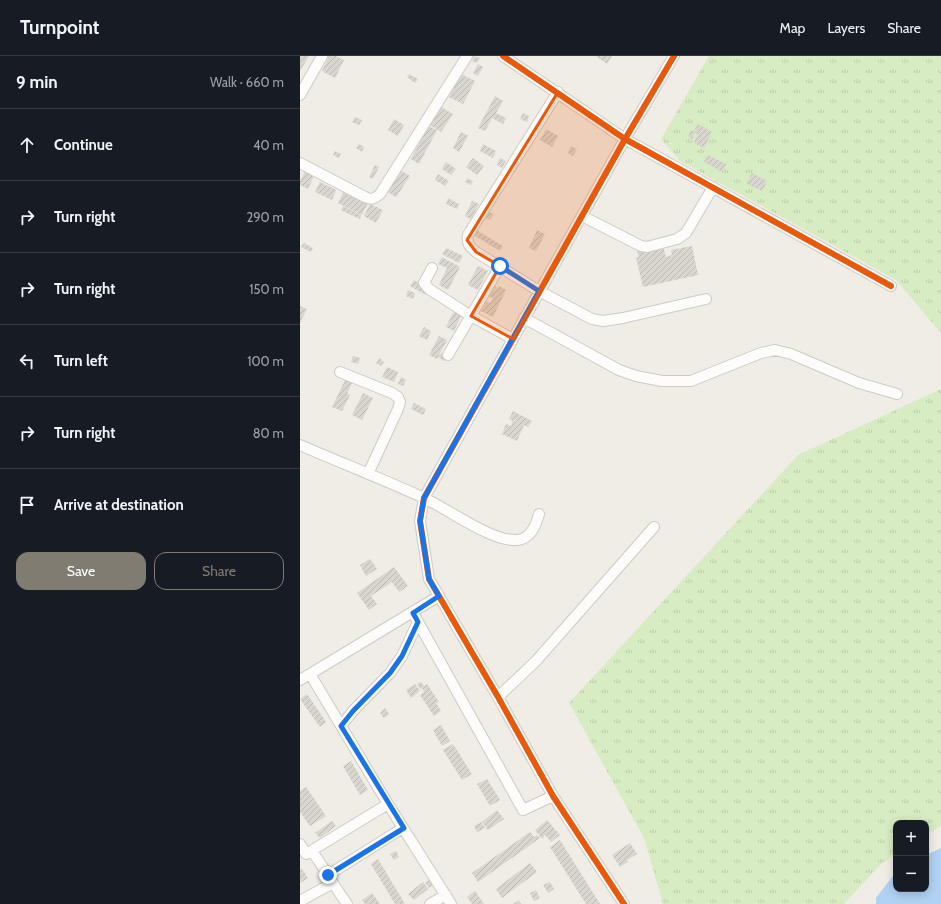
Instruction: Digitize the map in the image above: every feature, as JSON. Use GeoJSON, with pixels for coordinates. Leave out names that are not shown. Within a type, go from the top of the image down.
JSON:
{"type":"FeatureCollection","features":[{"type":"Feature","properties":{"kind":"street"},"geometry":{"type":"LineString","coordinates":[[300,96],[322,56]]}},
{"type":"Feature","properties":{"kind":"street"},"geometry":{"type":"LineString","coordinates":[[300,163],[365,197],[370,199],[375,198],[380,194],[467,56]]}},
{"type":"Feature","properties":{"kind":"street"},"geometry":{"type":"LineString","coordinates":[[624,904],[553,796],[498,697],[429,579],[420,521],[424,498],[539,291],[674,56]]}},
{"type":"Feature","properties":{"kind":"street"},"geometry":{"type":"LineString","coordinates":[[509,58],[625,139],[891,286]]}},
{"type":"Feature","properties":{"kind":"street"},"geometry":{"type":"LineString","coordinates":[[558,92],[468,235],[467,240],[469,246],[476,252],[539,291],[592,319],[603,321],[623,318],[706,299]]}},
{"type":"Feature","properties":{"kind":"street"},"geometry":{"type":"LineString","coordinates":[[582,216],[641,246],[647,247],[677,239],[686,233],[713,187]]}},
{"type":"Feature","properties":{"kind":"street"},"geometry":{"type":"LineString","coordinates":[[448,356],[500,266]]}},
{"type":"Feature","properties":{"kind":"street"},"geometry":{"type":"LineString","coordinates":[[432,268],[424,283],[426,286],[471,316],[512,339]]}},
{"type":"Feature","properties":{"kind":"street"},"geometry":{"type":"LineString","coordinates":[[524,318],[619,370],[636,376],[662,381],[690,381],[761,353],[775,350],[791,354],[859,383],[897,394]]}},
{"type":"Feature","properties":{"kind":"street"},"geometry":{"type":"LineString","coordinates":[[340,372],[392,393],[398,397],[400,402],[398,410],[368,474]]}},
{"type":"Feature","properties":{"kind":"street"},"geometry":{"type":"LineString","coordinates":[[300,445],[424,498],[489,533],[511,540],[525,538],[531,533],[535,527],[539,514]]}},
{"type":"Feature","properties":{"kind":"street"},"geometry":{"type":"LineString","coordinates":[[498,697],[536,660],[654,528]]}},
{"type":"Feature","properties":{"kind":"street"},"geometry":{"type":"LineString","coordinates":[[300,680],[439,596]]}},
{"type":"Feature","properties":{"kind":"street"},"geometry":{"type":"LineString","coordinates":[[413,613],[523,810],[553,796]]}},
{"type":"Feature","properties":{"kind":"street"},"geometry":{"type":"LineString","coordinates":[[341,726],[353,711],[390,673],[402,656],[418,622]]}},
{"type":"Feature","properties":{"kind":"street"},"geometry":{"type":"LineString","coordinates":[[310,674],[388,804],[452,904]]}},
{"type":"Feature","properties":{"kind":"street"},"geometry":{"type":"LineString","coordinates":[[306,854],[388,804]]}},
{"type":"Feature","properties":{"kind":"street"},"geometry":{"type":"LineString","coordinates":[[300,901],[404,828]]}},
{"type":"Feature","properties":{"kind":"street"},"geometry":{"type":"LineString","coordinates":[[300,844],[306,854],[330,879],[347,904]]}},
{"type":"Feature","properties":{"kind":"street"},"geometry":{"type":"LineString","coordinates":[[430,904],[446,895]]}},
{"type":"Feature","properties":{"kind":"highlighted area"},"geometry":{"type":"Polygon","coordinates":[[[558,92],[625,139],[513,339],[471,316],[500,266],[476,252],[467,240],[558,92]]]}},
{"type":"Feature","properties":{"kind":"green space"},"geometry":{"type":"Polygon","coordinates":[[[709,56],[941,56],[941,333],[896,280],[680,161],[661,139],[709,56]]]}},
{"type":"Feature","properties":{"kind":"green space"},"geometry":{"type":"Polygon","coordinates":[[[941,389],[941,826],[929,833],[929,820],[893,820],[893,856],[882,863],[844,904],[663,904],[644,838],[569,703],[798,455],[941,389]]]}},
{"type":"Feature","properties":{"kind":"water"},"geometry":{"type":"Polygon","coordinates":[[[941,848],[941,904],[876,904],[876,898],[893,876],[893,892],[929,892],[929,854],[941,848]]]}},
{"type":"Feature","properties":{"kind":"building"},"geometry":{"type":"Polygon","coordinates":[[[300,56],[309,56],[300,71],[300,56]]]}},
{"type":"Feature","properties":{"kind":"building"},"geometry":{"type":"Polygon","coordinates":[[[329,56],[336,56],[344,60],[335,78],[322,71],[329,56]]]}},
{"type":"Feature","properties":{"kind":"building"},"geometry":{"type":"Polygon","coordinates":[[[474,56],[480,58],[477,63],[472,61],[474,56]]]}},
{"type":"Feature","properties":{"kind":"building"},"geometry":{"type":"Polygon","coordinates":[[[596,56],[612,56],[607,64],[596,56]]]}},
{"type":"Feature","properties":{"kind":"building"},"geometry":{"type":"Polygon","coordinates":[[[478,64],[483,67],[478,76],[473,73],[478,64]]]}},
{"type":"Feature","properties":{"kind":"building"},"geometry":{"type":"Polygon","coordinates":[[[409,74],[418,79],[415,83],[407,77],[409,74]]]}},
{"type":"Feature","properties":{"kind":"building"},"geometry":{"type":"Polygon","coordinates":[[[461,74],[475,81],[463,104],[449,97],[461,74]]]}},
{"type":"Feature","properties":{"kind":"building"},"geometry":{"type":"Polygon","coordinates":[[[495,96],[503,101],[496,113],[506,118],[503,124],[492,118],[485,131],[478,128],[495,96]]]}},
{"type":"Feature","properties":{"kind":"building"},"geometry":{"type":"Polygon","coordinates":[[[441,107],[453,114],[441,132],[430,125],[441,107]]]}},
{"type":"Feature","properties":{"kind":"building"},"geometry":{"type":"Polygon","coordinates":[[[523,113],[529,116],[527,122],[520,119],[523,113]]]}},
{"type":"Feature","properties":{"kind":"building"},"geometry":{"type":"Polygon","coordinates":[[[355,117],[362,120],[359,125],[352,122],[355,117]]]}},
{"type":"Feature","properties":{"kind":"building"},"geometry":{"type":"Polygon","coordinates":[[[394,119],[404,125],[398,136],[388,130],[394,119]]]}},
{"type":"Feature","properties":{"kind":"building"},"geometry":{"type":"Polygon","coordinates":[[[698,124],[712,132],[704,148],[694,143],[698,134],[695,133],[692,139],[688,137],[691,130],[694,131],[698,124]]]}},
{"type":"Feature","properties":{"kind":"building"},"geometry":{"type":"Polygon","coordinates":[[[428,126],[437,130],[419,164],[411,159],[428,126]]]}},
{"type":"Feature","properties":{"kind":"building"},"geometry":{"type":"Polygon","coordinates":[[[546,129],[558,136],[552,147],[540,140],[546,129]]]}},
{"type":"Feature","properties":{"kind":"building"},"geometry":{"type":"Polygon","coordinates":[[[461,132],[468,136],[459,152],[453,148],[461,132]]]}},
{"type":"Feature","properties":{"kind":"building"},"geometry":{"type":"Polygon","coordinates":[[[359,144],[364,147],[362,152],[356,148],[359,144]]]}},
{"type":"Feature","properties":{"kind":"building"},"geometry":{"type":"Polygon","coordinates":[[[483,144],[496,151],[493,158],[480,151],[483,144]]]}},
{"type":"Feature","properties":{"kind":"building"},"geometry":{"type":"Polygon","coordinates":[[[571,146],[577,149],[573,156],[568,153],[571,146]]]}},
{"type":"Feature","properties":{"kind":"building"},"geometry":{"type":"Polygon","coordinates":[[[335,151],[341,154],[339,158],[333,155],[335,151]]]}},
{"type":"Feature","properties":{"kind":"building"},"geometry":{"type":"Polygon","coordinates":[[[708,155],[726,164],[722,172],[704,162],[708,155]]]}},
{"type":"Feature","properties":{"kind":"building"},"geometry":{"type":"Polygon","coordinates":[[[473,158],[484,166],[477,175],[466,167],[473,158]]]}},
{"type":"Feature","properties":{"kind":"building"},"geometry":{"type":"Polygon","coordinates":[[[500,158],[506,161],[502,168],[497,165],[500,158]]]}},
{"type":"Feature","properties":{"kind":"building"},"geometry":{"type":"Polygon","coordinates":[[[446,162],[456,169],[451,175],[442,169],[446,162]]]}},
{"type":"Feature","properties":{"kind":"building"},"geometry":{"type":"Polygon","coordinates":[[[375,165],[379,167],[373,179],[369,177],[375,165]]]}},
{"type":"Feature","properties":{"kind":"building"},"geometry":{"type":"Polygon","coordinates":[[[400,170],[410,176],[396,197],[386,191],[400,170]]]}},
{"type":"Feature","properties":{"kind":"building"},"geometry":{"type":"Polygon","coordinates":[[[305,171],[314,176],[308,189],[300,185],[300,181],[305,171]]]}},
{"type":"Feature","properties":{"kind":"building"},"geometry":{"type":"Polygon","coordinates":[[[752,173],[767,181],[762,191],[746,183],[752,173]]]}},
{"type":"Feature","properties":{"kind":"building"},"geometry":{"type":"Polygon","coordinates":[[[438,174],[449,181],[445,186],[435,180],[438,174]]]}},
{"type":"Feature","properties":{"kind":"building"},"geometry":{"type":"Polygon","coordinates":[[[467,178],[473,181],[471,185],[465,182],[467,178]]]}},
{"type":"Feature","properties":{"kind":"building"},"geometry":{"type":"Polygon","coordinates":[[[320,182],[336,190],[332,200],[315,192],[320,182]]]}},
{"type":"Feature","properties":{"kind":"building"},"geometry":{"type":"Polygon","coordinates":[[[344,191],[368,203],[362,215],[338,203],[344,191]]]}},
{"type":"Feature","properties":{"kind":"building"},"geometry":{"type":"Polygon","coordinates":[[[448,198],[459,204],[457,209],[446,204],[448,198]]]}},
{"type":"Feature","properties":{"kind":"building"},"geometry":{"type":"Polygon","coordinates":[[[472,201],[479,204],[471,219],[465,216],[472,201]]]}},
{"type":"Feature","properties":{"kind":"building"},"geometry":{"type":"Polygon","coordinates":[[[370,204],[383,210],[376,223],[364,216],[370,204]]]}},
{"type":"Feature","properties":{"kind":"building"},"geometry":{"type":"Polygon","coordinates":[[[343,206],[361,215],[360,219],[341,210],[343,206]]]}},
{"type":"Feature","properties":{"kind":"building"},"geometry":{"type":"Polygon","coordinates":[[[489,212],[494,214],[490,220],[486,218],[489,212]]]}},
{"type":"Feature","properties":{"kind":"building"},"geometry":{"type":"Polygon","coordinates":[[[473,228],[503,246],[500,251],[470,233],[473,228]]]}},
{"type":"Feature","properties":{"kind":"building"},"geometry":{"type":"Polygon","coordinates":[[[537,230],[545,234],[536,251],[529,248],[537,230]]]}},
{"type":"Feature","properties":{"kind":"building"},"geometry":{"type":"Polygon","coordinates":[[[304,243],[313,248],[311,252],[301,247],[304,243]]]}},
{"type":"Feature","properties":{"kind":"building"},"geometry":{"type":"Polygon","coordinates":[[[663,246],[666,257],[672,255],[671,250],[692,246],[698,275],[643,287],[636,258],[639,257],[637,251],[663,246]]]}},
{"type":"Feature","properties":{"kind":"building"},"geometry":{"type":"Polygon","coordinates":[[[446,248],[463,256],[459,263],[442,254],[446,248]]]}},
{"type":"Feature","properties":{"kind":"building"},"geometry":{"type":"Polygon","coordinates":[[[442,257],[460,267],[448,290],[439,285],[447,268],[438,264],[442,257]]]}},
{"type":"Feature","properties":{"kind":"building"},"geometry":{"type":"Polygon","coordinates":[[[478,266],[488,271],[478,290],[468,285],[478,266]]]}},
{"type":"Feature","properties":{"kind":"building"},"geometry":{"type":"Polygon","coordinates":[[[414,280],[429,289],[426,295],[410,286],[414,280]]]}},
{"type":"Feature","properties":{"kind":"building"},"geometry":{"type":"Polygon","coordinates":[[[493,285],[498,288],[499,286],[506,290],[493,317],[481,311],[486,301],[490,303],[493,298],[487,296],[493,285]]]}},
{"type":"Feature","properties":{"kind":"building"},"geometry":{"type":"Polygon","coordinates":[[[408,290],[415,293],[413,299],[406,296],[408,290]]]}},
{"type":"Feature","properties":{"kind":"building"},"geometry":{"type":"Polygon","coordinates":[[[300,306],[307,309],[300,323],[300,306]]]}},
{"type":"Feature","properties":{"kind":"building"},"geometry":{"type":"Polygon","coordinates":[[[454,311],[462,314],[454,331],[446,327],[454,311]]]}},
{"type":"Feature","properties":{"kind":"building"},"geometry":{"type":"Polygon","coordinates":[[[424,327],[431,331],[427,340],[419,336],[424,327]]]}},
{"type":"Feature","properties":{"kind":"building"},"geometry":{"type":"Polygon","coordinates":[[[439,336],[447,340],[437,359],[429,355],[439,336]]]}},
{"type":"Feature","properties":{"kind":"building"},"geometry":{"type":"Polygon","coordinates":[[[442,353],[447,357],[444,361],[438,357],[442,353]]]}},
{"type":"Feature","properties":{"kind":"building"},"geometry":{"type":"Polygon","coordinates":[[[353,356],[360,358],[358,364],[351,362],[353,356]]]}},
{"type":"Feature","properties":{"kind":"building"},"geometry":{"type":"Polygon","coordinates":[[[379,358],[384,362],[381,366],[376,363],[379,358]]]}},
{"type":"Feature","properties":{"kind":"building"},"geometry":{"type":"Polygon","coordinates":[[[387,367],[398,372],[394,382],[382,377],[387,367]]]}},
{"type":"Feature","properties":{"kind":"building"},"geometry":{"type":"Polygon","coordinates":[[[347,376],[354,379],[347,394],[350,395],[342,411],[332,407],[347,376]]]}},
{"type":"Feature","properties":{"kind":"building"},"geometry":{"type":"Polygon","coordinates":[[[401,377],[406,380],[403,386],[398,384],[401,377]]]}},
{"type":"Feature","properties":{"kind":"building"},"geometry":{"type":"Polygon","coordinates":[[[363,393],[373,398],[362,420],[352,415],[363,393]]]}},
{"type":"Feature","properties":{"kind":"building"},"geometry":{"type":"Polygon","coordinates":[[[414,403],[426,409],[423,415],[411,409],[414,403]]]}},
{"type":"Feature","properties":{"kind":"building"},"geometry":{"type":"Polygon","coordinates":[[[513,411],[532,421],[528,427],[524,425],[517,441],[502,434],[506,424],[511,426],[513,421],[509,419],[513,411]]]}},
{"type":"Feature","properties":{"kind":"building"},"geometry":{"type":"Polygon","coordinates":[[[370,559],[377,569],[366,576],[360,565],[370,559]]]}},
{"type":"Feature","properties":{"kind":"building"},"geometry":{"type":"Polygon","coordinates":[[[394,567],[408,586],[399,592],[392,582],[371,596],[377,604],[369,610],[357,593],[394,567]]]}},
{"type":"Feature","properties":{"kind":"building"},"geometry":{"type":"Polygon","coordinates":[[[421,682],[424,686],[427,684],[439,702],[436,703],[441,711],[434,716],[420,695],[424,692],[417,684],[421,682]]]}},
{"type":"Feature","properties":{"kind":"building"},"geometry":{"type":"Polygon","coordinates":[[[415,684],[420,691],[411,698],[406,690],[415,684]]]}},
{"type":"Feature","properties":{"kind":"building"},"geometry":{"type":"Polygon","coordinates":[[[307,694],[326,722],[320,727],[300,699],[307,694]]]}},
{"type":"Feature","properties":{"kind":"building"},"geometry":{"type":"Polygon","coordinates":[[[385,708],[389,714],[384,718],[380,713],[385,708]]]}},
{"type":"Feature","properties":{"kind":"building"},"geometry":{"type":"Polygon","coordinates":[[[441,725],[450,741],[442,746],[433,730],[441,725]]]}},
{"type":"Feature","properties":{"kind":"building"},"geometry":{"type":"Polygon","coordinates":[[[453,744],[472,774],[462,780],[443,750],[453,744]]]}},
{"type":"Feature","properties":{"kind":"building"},"geometry":{"type":"Polygon","coordinates":[[[351,761],[368,790],[360,795],[343,766],[351,761]]]}},
{"type":"Feature","properties":{"kind":"building"},"geometry":{"type":"Polygon","coordinates":[[[487,779],[500,800],[490,806],[477,784],[487,779]]]}},
{"type":"Feature","properties":{"kind":"building"},"geometry":{"type":"Polygon","coordinates":[[[306,787],[326,816],[310,826],[300,812],[300,791],[306,787]]]}},
{"type":"Feature","properties":{"kind":"building"},"geometry":{"type":"Polygon","coordinates":[[[497,810],[504,819],[488,830],[482,822],[497,810]]]}},
{"type":"Feature","properties":{"kind":"building"},"geometry":{"type":"Polygon","coordinates":[[[547,820],[560,835],[551,842],[545,835],[542,839],[535,830],[547,820]]]}},
{"type":"Feature","properties":{"kind":"building"},"geometry":{"type":"Polygon","coordinates":[[[332,821],[336,826],[320,838],[315,833],[332,821]]]}},
{"type":"Feature","properties":{"kind":"building"},"geometry":{"type":"Polygon","coordinates":[[[481,822],[485,828],[477,832],[474,826],[481,822]]]}},
{"type":"Feature","properties":{"kind":"building"},"geometry":{"type":"Polygon","coordinates":[[[530,832],[534,837],[537,835],[540,838],[478,882],[472,873],[530,832]]]}},
{"type":"Feature","properties":{"kind":"building"},"geometry":{"type":"Polygon","coordinates":[[[560,840],[600,904],[586,904],[550,847],[560,840]]]}},
{"type":"Feature","properties":{"kind":"building"},"geometry":{"type":"Polygon","coordinates":[[[630,843],[637,854],[627,860],[628,862],[620,867],[612,855],[630,843]]]}},
{"type":"Feature","properties":{"kind":"building"},"geometry":{"type":"Polygon","coordinates":[[[396,851],[399,857],[394,860],[390,854],[396,851]]]}},
{"type":"Feature","properties":{"kind":"building"},"geometry":{"type":"Polygon","coordinates":[[[378,859],[405,904],[395,904],[371,864],[378,859]]]}},
{"type":"Feature","properties":{"kind":"building"},"geometry":{"type":"Polygon","coordinates":[[[530,863],[537,872],[502,898],[496,889],[530,863]]]}},
{"type":"Feature","properties":{"kind":"building"},"geometry":{"type":"Polygon","coordinates":[[[302,869],[308,878],[300,883],[300,870],[302,869]]]}},
{"type":"Feature","properties":{"kind":"building"},"geometry":{"type":"Polygon","coordinates":[[[433,877],[436,882],[429,888],[425,883],[433,877]]]}},
{"type":"Feature","properties":{"kind":"building"},"geometry":{"type":"Polygon","coordinates":[[[423,882],[428,889],[414,900],[408,894],[423,882]]]}},
{"type":"Feature","properties":{"kind":"building"},"geometry":{"type":"Polygon","coordinates":[[[550,882],[554,889],[548,893],[543,885],[550,882]]]}},
{"type":"Feature","properties":{"kind":"building"},"geometry":{"type":"Polygon","coordinates":[[[536,890],[540,898],[534,901],[530,893],[536,890]]]}},
{"type":"Feature","properties":{"kind":"building"},"geometry":{"type":"Polygon","coordinates":[[[475,891],[484,904],[472,904],[467,897],[475,891]]]}},
{"type":"Feature","properties":{"kind":"building"},"geometry":{"type":"Polygon","coordinates":[[[372,893],[380,904],[365,904],[362,900],[372,893]]]}},
{"type":"Feature","properties":{"kind":"building"},"geometry":{"type":"Polygon","coordinates":[[[519,900],[521,904],[513,904],[519,900]]]}},
{"type":"Feature","properties":{"kind":"cycle path"},"geometry":{"type":"LineString","coordinates":[[503,56],[625,139],[891,286]]}},
{"type":"Feature","properties":{"kind":"cycle path"},"geometry":{"type":"LineString","coordinates":[[624,904],[553,796],[498,697],[429,579],[420,521],[424,498],[625,139],[674,56]]}},
{"type":"Feature","properties":{"kind":"route"},"geometry":{"type":"LineString","coordinates":[[328,875],[404,828],[341,726],[353,711],[390,673],[402,656],[418,622],[413,613],[439,596],[429,579],[420,521],[424,498],[539,291],[500,266]]}}]}
